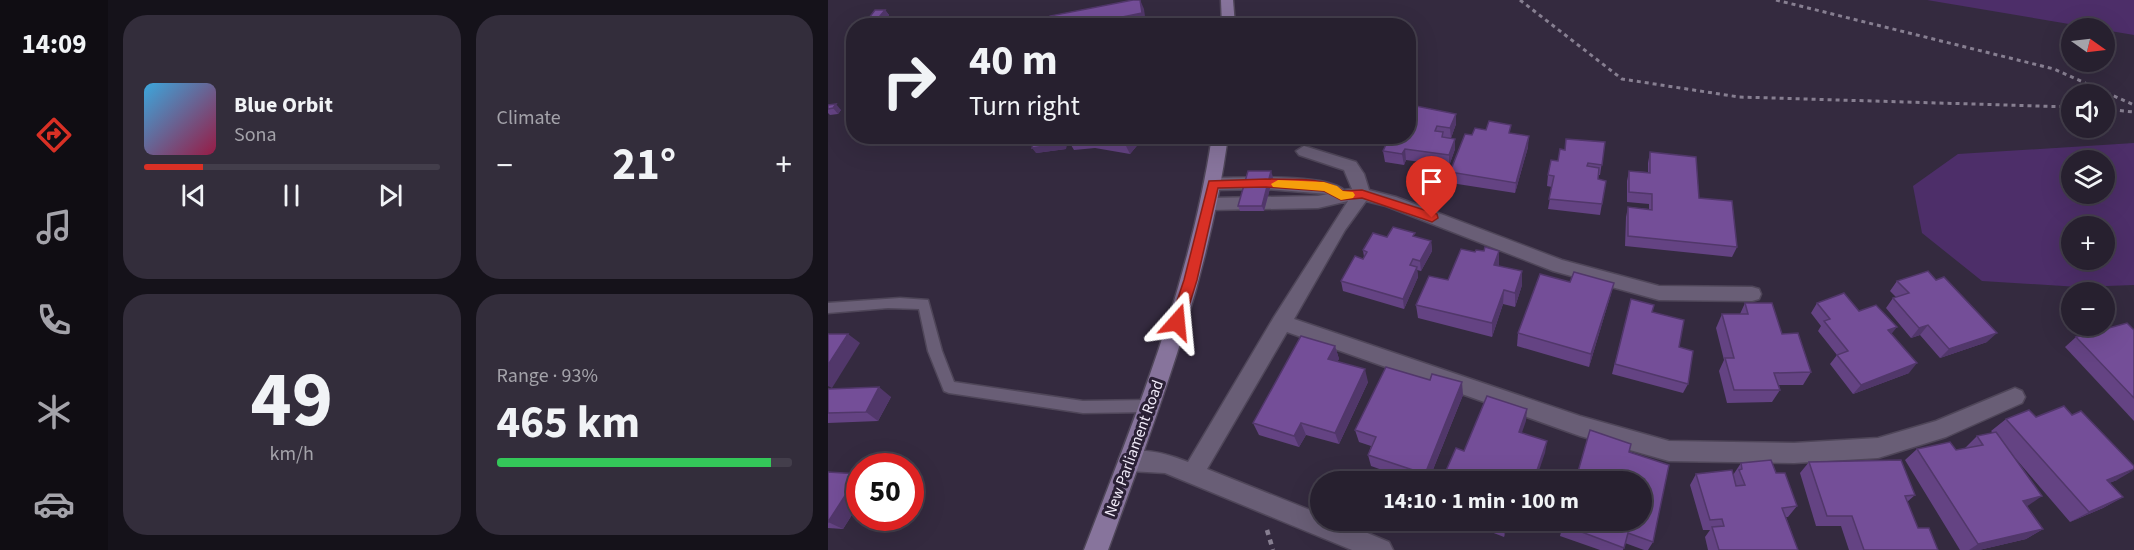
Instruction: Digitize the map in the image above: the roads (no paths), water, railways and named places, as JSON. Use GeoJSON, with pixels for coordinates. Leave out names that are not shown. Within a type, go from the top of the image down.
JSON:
{"type":"FeatureCollection","features":[{"type":"Feature","properties":{"kind":"main road"},"geometry":{"type":"LineString","coordinates":[[1227,0],[1228,18]]}},
{"type":"Feature","properties":{"kind":"main road","name":"New Parliament Road"},"geometry":{"type":"LineString","coordinates":[[1095,550],[1150,406],[1190,280],[1209,204],[1219,144]]}},
{"type":"Feature","properties":{"kind":"street"},"geometry":{"type":"LineString","coordinates":[[1304,151],[1350,166],[1356,174],[1362,194]]}},
{"type":"Feature","properties":{"kind":"street"},"geometry":{"type":"LineString","coordinates":[[1213,184],[1266,183],[1324,187],[1333,189],[1341,196]]}},
{"type":"Feature","properties":{"kind":"street"},"geometry":{"type":"LineString","coordinates":[[1192,475],[1339,226],[1362,194]]}},
{"type":"Feature","properties":{"kind":"street"},"geometry":{"type":"LineString","coordinates":[[1209,204],[1318,202],[1362,194],[1390,201],[1559,266],[1659,293],[1752,294]]}},
{"type":"Feature","properties":{"kind":"street"},"geometry":{"type":"LineString","coordinates":[[1281,322],[1580,426],[1669,451],[1794,453],[1878,448],[1939,430],[2015,397]]}},
{"type":"Feature","properties":{"kind":"street"},"geometry":{"type":"LineString","coordinates":[[1129,461],[1165,463],[1382,550]]}},
{"type":"Feature","properties":{"kind":"lane"},"geometry":{"type":"LineString","coordinates":[[828,308],[900,301],[924,304],[935,351],[949,387],[1083,407],[1150,406]]}}]}
